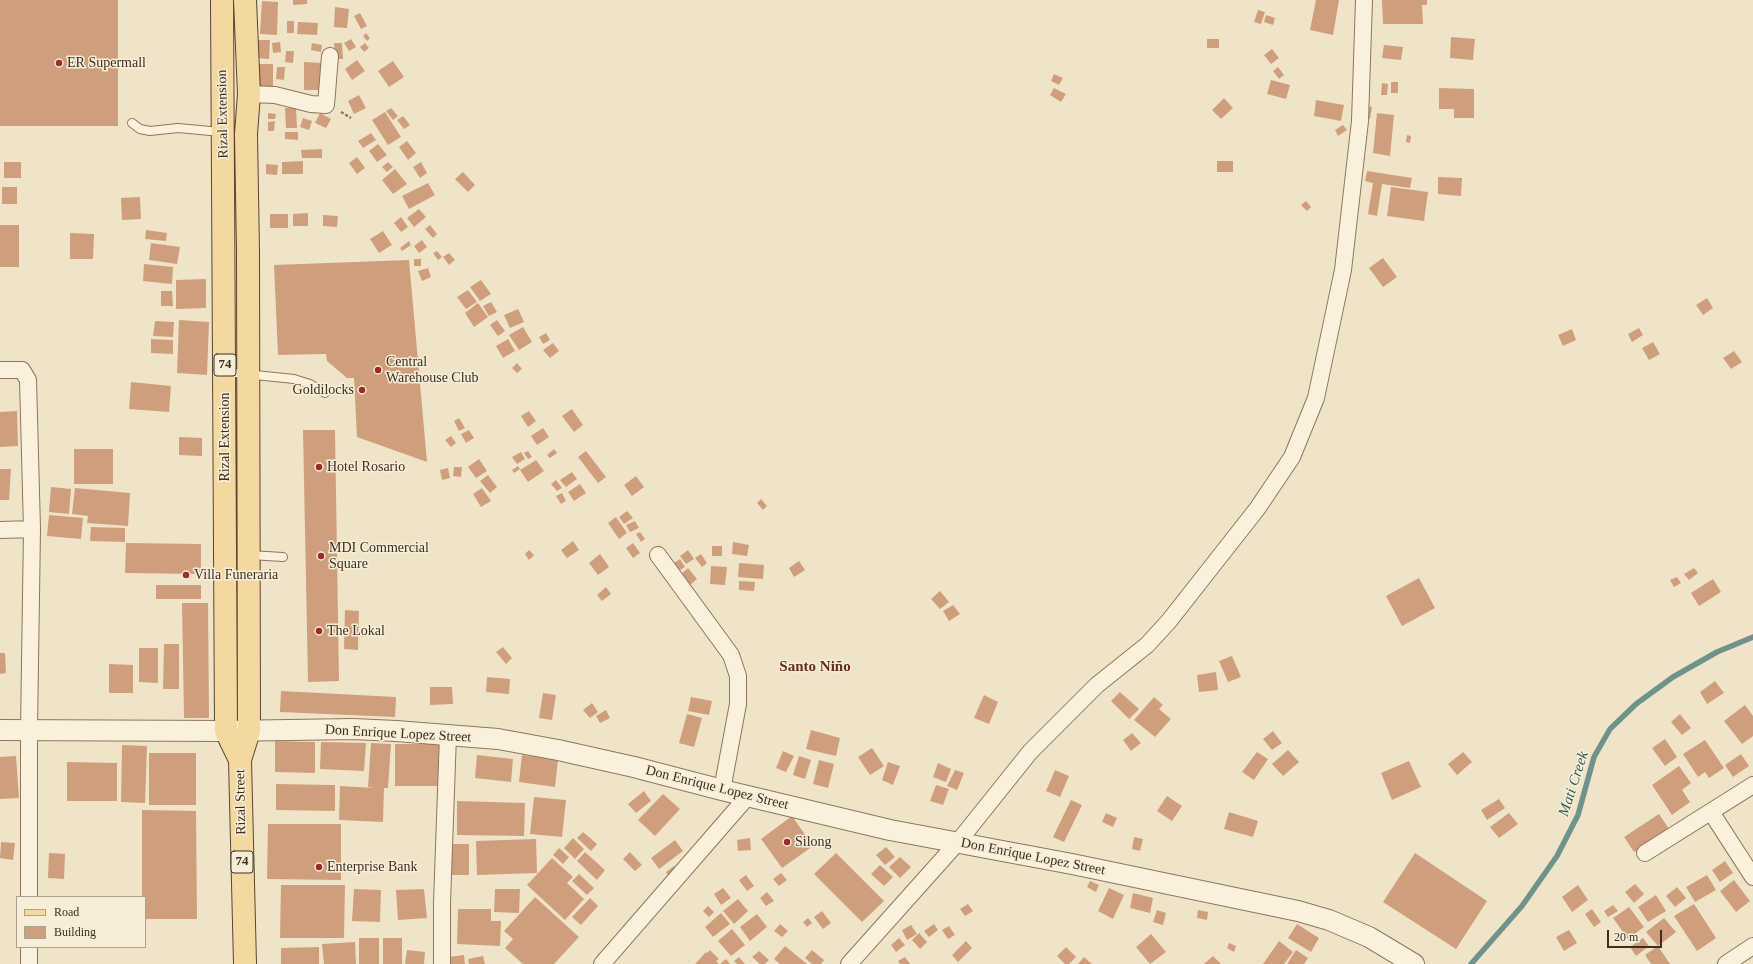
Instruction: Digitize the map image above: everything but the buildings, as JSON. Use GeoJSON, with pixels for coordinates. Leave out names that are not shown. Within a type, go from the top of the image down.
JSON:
{"type":"FeatureCollection","features":[{"type":"Feature","properties":{"kind":"main road","name":"Rizal Extension"},"geometry":{"type":"LineString","coordinates":[[222,0],[235,133],[248,374],[237,400],[226,731]]}},
{"type":"Feature","properties":{"kind":"main road","name":"Rizal Extension"},"geometry":{"type":"LineString","coordinates":[[245,0],[249,94],[235,133],[225,372],[237,400],[248,554],[249,731]]}},
{"type":"Feature","properties":{"kind":"main road","name":"Rizal Street"},"geometry":{"type":"LineString","coordinates":[[226,731],[240,760]]}},
{"type":"Feature","properties":{"kind":"main road","name":"Rizal Street"},"geometry":{"type":"LineString","coordinates":[[245,964],[240,760],[249,731]]}},
{"type":"Feature","properties":{"kind":"street"},"geometry":{"type":"LineString","coordinates":[[849,964],[958,842],[1030,752],[1097,685],[1147,645],[1169,622],[1257,509],[1292,457],[1316,398],[1343,270],[1360,121],[1364,0]]}},
{"type":"Feature","properties":{"kind":"street"},"geometry":{"type":"LineString","coordinates":[[249,94],[275,95],[311,104],[326,105],[330,56]]}},
{"type":"Feature","properties":{"kind":"street"},"geometry":{"type":"LineString","coordinates":[[0,370],[22,370],[28,380],[32,529],[29,896]]}},
{"type":"Feature","properties":{"kind":"street"},"geometry":{"type":"LineString","coordinates":[[0,530],[32,529]]}},
{"type":"Feature","properties":{"kind":"street"},"geometry":{"type":"LineString","coordinates":[[658,555],[731,655],[738,676],[738,704],[722,790]]}},
{"type":"Feature","properties":{"kind":"street","name":"Don Enrique Lopez Street"},"geometry":{"type":"LineString","coordinates":[[0,730],[249,731],[353,729],[498,739],[558,750],[634,767],[722,790],[890,830],[958,842],[1219,894],[1298,912],[1329,920],[1369,937],[1414,964]]}},
{"type":"Feature","properties":{"kind":"street"},"geometry":{"type":"LineString","coordinates":[[442,964],[442,903],[448,735]]}},
{"type":"Feature","properties":{"kind":"street"},"geometry":{"type":"LineString","coordinates":[[1645,854],[1753,785]]}},
{"type":"Feature","properties":{"kind":"street"},"geometry":{"type":"LineString","coordinates":[[602,964],[748,796]]}},
{"type":"Feature","properties":{"kind":"street"},"geometry":{"type":"LineString","coordinates":[[1711,812],[1753,877]]}},
{"type":"Feature","properties":{"kind":"street"},"geometry":{"type":"LineString","coordinates":[[1726,964],[1753,946]]}},
{"type":"Feature","properties":{"kind":"street"},"geometry":{"type":"LineString","coordinates":[[29,948],[29,964]]}},
{"type":"Feature","properties":{"kind":"lane"},"geometry":{"type":"LineString","coordinates":[[132,123],[140,129],[150,131],[178,128],[235,133]]}},
{"type":"Feature","properties":{"kind":"lane"},"geometry":{"type":"LineString","coordinates":[[225,372],[294,379],[310,384],[325,393]]}},
{"type":"Feature","properties":{"kind":"lane"},"geometry":{"type":"LineString","coordinates":[[248,554],[283,557]]}},
{"type":"Feature","properties":{"kind":"waterway","name":"Mati Creek"},"geometry":{"type":"LineString","coordinates":[[1471,964],[1522,906],[1557,856],[1578,815],[1594,757],[1610,729],[1636,704],[1673,677],[1717,652],[1753,637]]}},
{"type":"Feature","properties":{"kind":"place","name":"ER Supermall"},"geometry":{"type":"Point","coordinates":[59,63]}},
{"type":"Feature","properties":{"kind":"place","name":"Central Warehouse Club"},"geometry":{"type":"Point","coordinates":[378,370]}},
{"type":"Feature","properties":{"kind":"place","name":"Goldilocks"},"geometry":{"type":"Point","coordinates":[362,390]}},
{"type":"Feature","properties":{"kind":"place","name":"Hotel Rosario"},"geometry":{"type":"Point","coordinates":[319,467]}},
{"type":"Feature","properties":{"kind":"place","name":"MDI Commercial Square"},"geometry":{"type":"Point","coordinates":[321,556]}},
{"type":"Feature","properties":{"kind":"place","name":"Villa Funeraria"},"geometry":{"type":"Point","coordinates":[186,575]}},
{"type":"Feature","properties":{"kind":"place","name":"The Lokal"},"geometry":{"type":"Point","coordinates":[319,631]}},
{"type":"Feature","properties":{"kind":"place","name":"Silong"},"geometry":{"type":"Point","coordinates":[787,842]}},
{"type":"Feature","properties":{"kind":"place","name":"Enterprise Bank"},"geometry":{"type":"Point","coordinates":[319,867]}},
{"type":"Feature","properties":{"kind":"district","name":"Santo Niño"},"geometry":{"type":"Point","coordinates":[815,667]}}]}
